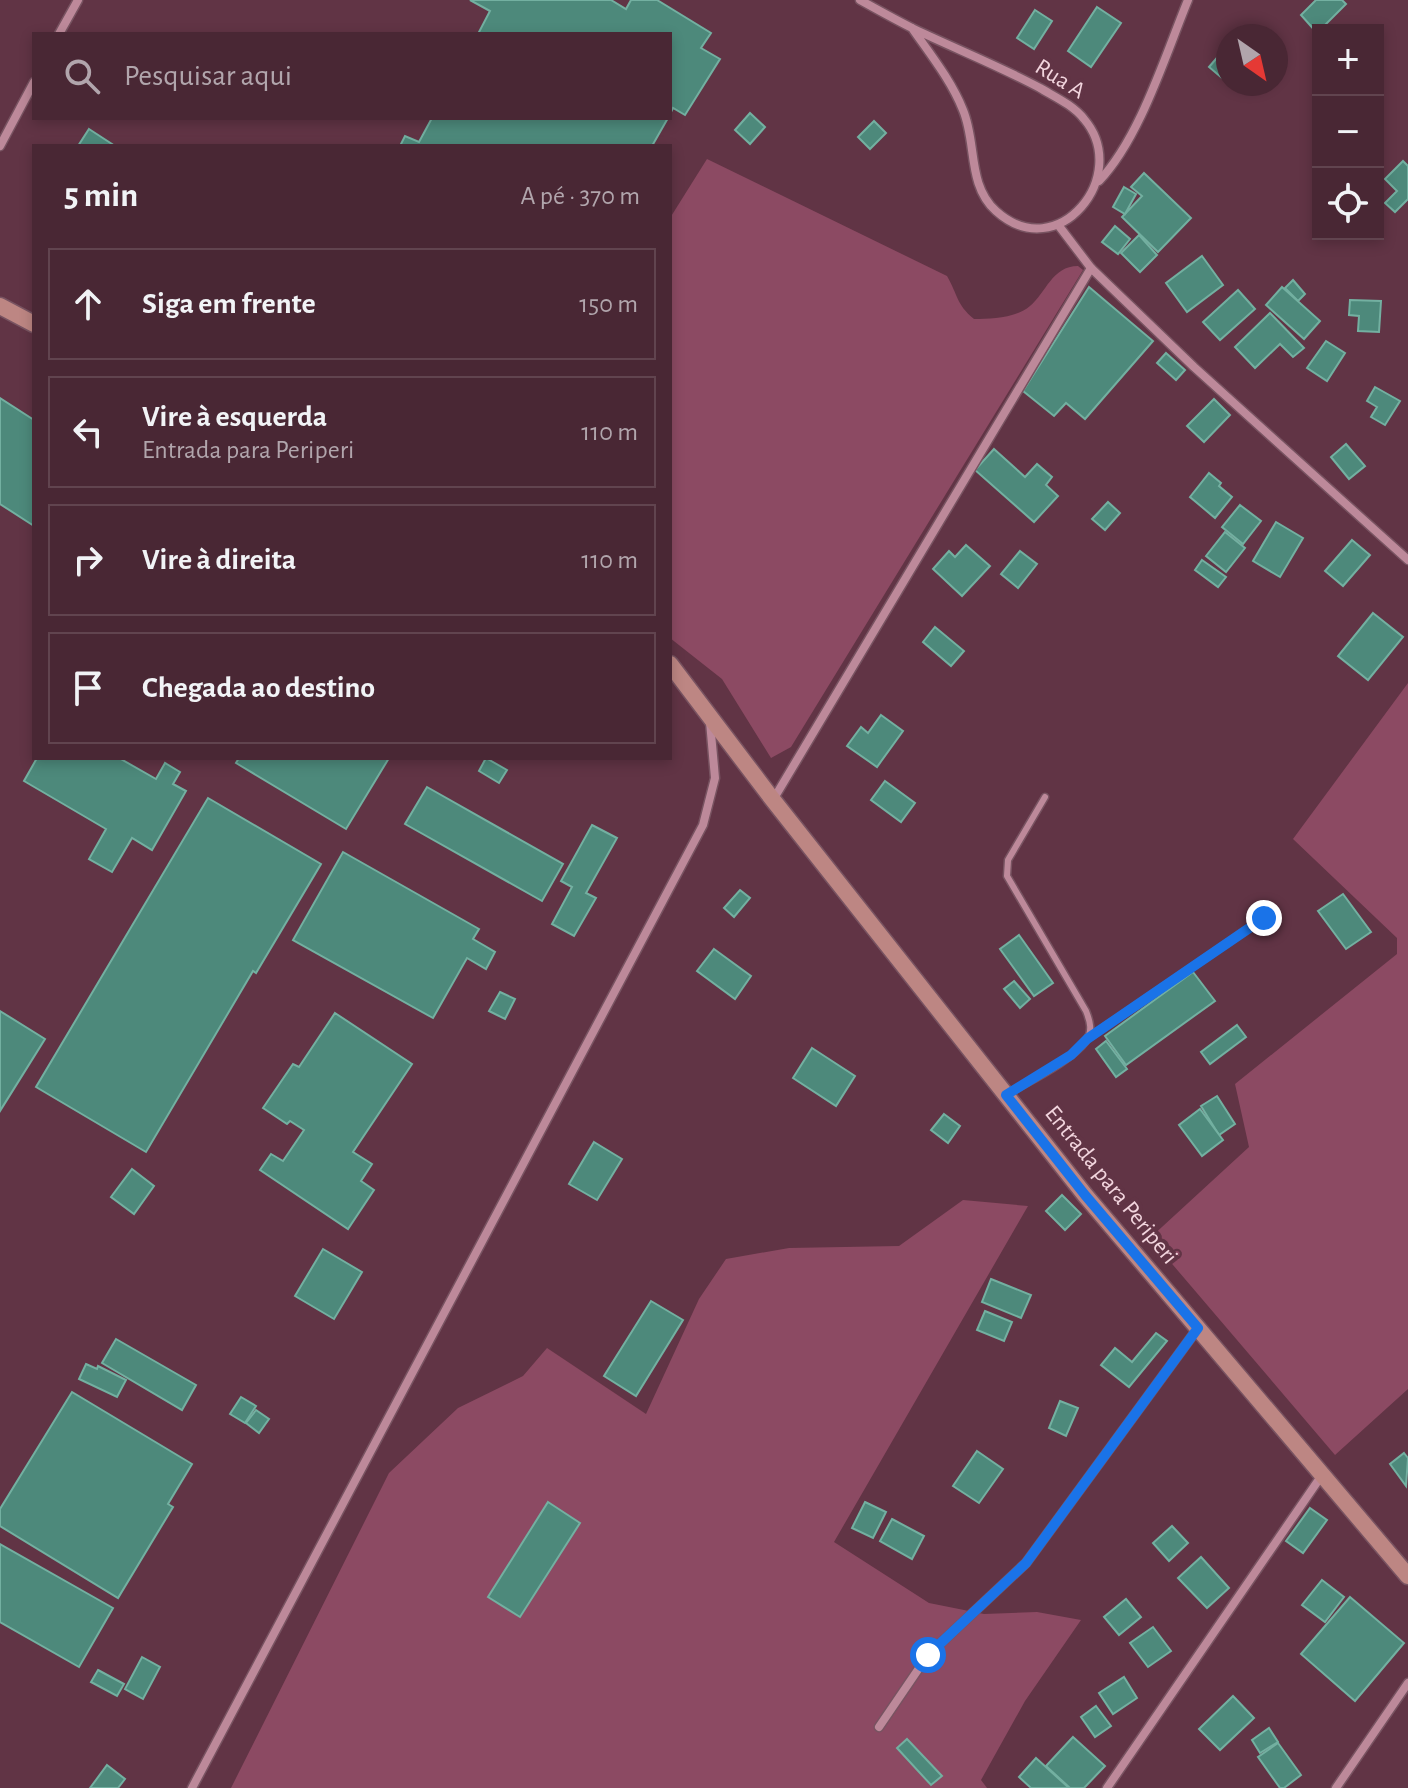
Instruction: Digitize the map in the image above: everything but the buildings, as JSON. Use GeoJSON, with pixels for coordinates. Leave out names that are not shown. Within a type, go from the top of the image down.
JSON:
{"type":"FeatureCollection","features":[{"type":"Feature","properties":{"kind":"main road"},"geometry":{"type":"LineString","coordinates":[[0,306],[32,323]]}},
{"type":"Feature","properties":{"kind":"main road","name":"Entrada para Periperi"},"geometry":{"type":"LineString","coordinates":[[672,667],[773,800],[1085,1195],[1408,1576]]}},
{"type":"Feature","properties":{"kind":"street"},"geometry":{"type":"LineString","coordinates":[[60,32],[78,0]]}},
{"type":"Feature","properties":{"kind":"street","name":"Rua A"},"geometry":{"type":"LineString","coordinates":[[860,0],[912,28],[1006,70],[1073,108],[1095,134],[1099,145],[1101,160],[1095,185]]}},
{"type":"Feature","properties":{"kind":"street"},"geometry":{"type":"LineString","coordinates":[[1188,0],[1137,122],[1114,164],[1083,204],[1059,226],[1091,268],[1194,367],[1408,560]]}},
{"type":"Feature","properties":{"kind":"street","name":"Rua A"},"geometry":{"type":"LineString","coordinates":[[912,28],[958,99],[967,122],[979,187],[991,206],[1005,218],[1028,229],[1059,226]]}},
{"type":"Feature","properties":{"kind":"street"},"geometry":{"type":"LineString","coordinates":[[1,139],[32,85]]}},
{"type":"Feature","properties":{"kind":"street"},"geometry":{"type":"LineString","coordinates":[[773,800],[1091,268]]}},
{"type":"Feature","properties":{"kind":"street"},"geometry":{"type":"LineString","coordinates":[[192,1788],[703,825],[715,778],[709,713]]}},
{"type":"Feature","properties":{"kind":"street"},"geometry":{"type":"LineString","coordinates":[[879,1727],[928,1655],[1026,1563],[1198,1328]]}},
{"type":"Feature","properties":{"kind":"street"},"geometry":{"type":"LineString","coordinates":[[1107,1788],[1323,1474]]}},
{"type":"Feature","properties":{"kind":"street"},"geometry":{"type":"LineString","coordinates":[[1336,1788],[1408,1683]]}},
{"type":"Feature","properties":{"kind":"lane"},"geometry":{"type":"LineString","coordinates":[[1045,797],[1008,860],[1007,876],[1086,1011],[1091,1025],[1087,1039]]}},
{"type":"Feature","properties":{"kind":"lane"},"geometry":{"type":"LineString","coordinates":[[1006,1095],[1071,1055],[1087,1039],[1264,918]]}},
{"type":"Feature","properties":{"kind":"shaded area"},"geometry":{"type":"Polygon","coordinates":[[[707,159],[947,276],[960,304],[974,319],[1018,313],[1036,301],[1062,270],[1078,266],[1083,270],[791,747],[771,758],[722,679],[672,640],[672,215],[707,159]]]}},
{"type":"Feature","properties":{"kind":"shaded area"},"geometry":{"type":"Polygon","coordinates":[[[1408,683],[1408,1389],[1335,1455],[1150,1238],[1249,1147],[1235,1084],[1397,954],[1397,938],[1293,839],[1408,683]]]}},
{"type":"Feature","properties":{"kind":"shaded area"},"geometry":{"type":"Polygon","coordinates":[[[963,1200],[1028,1206],[834,1542],[929,1603],[984,1614],[1037,1612],[1081,1620],[1025,1701],[981,1780],[987,1788],[231,1788],[389,1473],[458,1408],[523,1376],[547,1348],[646,1414],[699,1299],[726,1259],[789,1248],[899,1246],[963,1200]]]}},
{"type":"Feature","properties":{"kind":"route"},"geometry":{"type":"LineString","coordinates":[[928,1655],[1026,1563],[1198,1328],[1085,1195],[1006,1095],[1071,1055],[1087,1039],[1264,918]]}}]}
